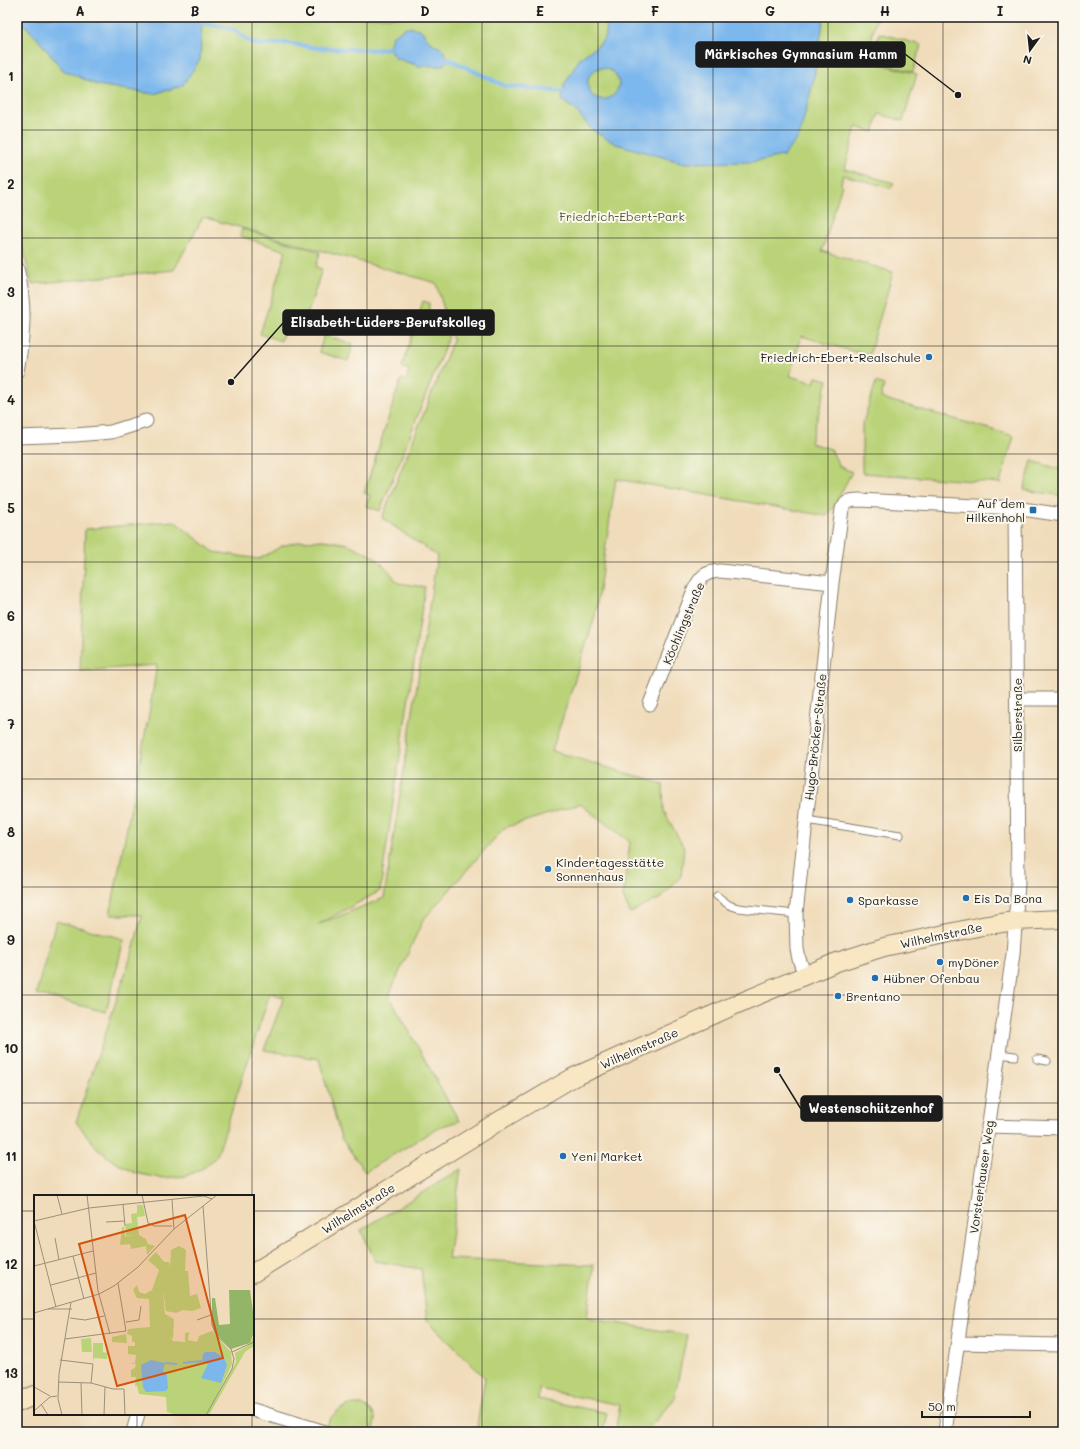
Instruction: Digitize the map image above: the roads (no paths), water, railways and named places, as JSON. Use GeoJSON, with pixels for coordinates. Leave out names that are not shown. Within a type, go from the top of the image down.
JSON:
{"type":"FeatureCollection","features":[{"type":"Feature","properties":{"kind":"main road","name":"Wilhelmstraße"},"geometry":{"type":"LineString","coordinates":[[254,1272],[494,1124],[572,1078],[698,1021],[837,962],[884,947],[974,927],[1015,921],[1063,919]]}},
{"type":"Feature","properties":{"kind":"main road"},"geometry":{"type":"LineString","coordinates":[[17,1403],[34,1395]]}},
{"type":"Feature","properties":{"kind":"street"},"geometry":{"type":"LineString","coordinates":[[17,268],[22,292],[23,337],[17,371]]}},
{"type":"Feature","properties":{"kind":"street"},"geometry":{"type":"LineString","coordinates":[[17,437],[111,432],[146,421]]}},
{"type":"Feature","properties":{"kind":"street","name":"Hugo-Bröcker-Straße"},"geometry":{"type":"LineString","coordinates":[[805,975],[797,949],[796,914],[832,583],[842,509],[844,505],[852,500],[1014,508]]}},
{"type":"Feature","properties":{"kind":"street"},"geometry":{"type":"LineString","coordinates":[[1014,508],[1063,514]]}},
{"type":"Feature","properties":{"kind":"street","name":"Silberstraße"},"geometry":{"type":"LineString","coordinates":[[1014,508],[1018,883],[1015,921]]}},
{"type":"Feature","properties":{"kind":"street","name":"Köchlingstraße"},"geometry":{"type":"LineString","coordinates":[[650,704],[694,590],[705,574],[720,571],[832,583]]}},
{"type":"Feature","properties":{"kind":"street"},"geometry":{"type":"LineString","coordinates":[[1017,699],[1063,699]]}},
{"type":"Feature","properties":{"kind":"street","name":"Vorsterhauser Weg"},"geometry":{"type":"LineString","coordinates":[[945,1432],[1013,954],[1015,921]]}},
{"type":"Feature","properties":{"kind":"street"},"geometry":{"type":"LineString","coordinates":[[988,1126],[1063,1128]]}},
{"type":"Feature","properties":{"kind":"street"},"geometry":{"type":"LineString","coordinates":[[958,1343],[1063,1345]]}},
{"type":"Feature","properties":{"kind":"street"},"geometry":{"type":"LineString","coordinates":[[254,1410],[325,1432]]}},
{"type":"Feature","properties":{"kind":"street"},"geometry":{"type":"LineString","coordinates":[[133,1432],[138,1415]]}},
{"type":"Feature","properties":{"kind":"lane"},"geometry":{"type":"LineString","coordinates":[[806,820],[900,836]]}},
{"type":"Feature","properties":{"kind":"lane"},"geometry":{"type":"LineString","coordinates":[[717,896],[729,905],[738,908],[796,914]]}},
{"type":"Feature","properties":{"kind":"lane"},"geometry":{"type":"LineString","coordinates":[[999,1054],[1014,1056]]}},
{"type":"Feature","properties":{"kind":"lane"},"geometry":{"type":"LineString","coordinates":[[1037,1059],[1047,1061]]}},
{"type":"Feature","properties":{"kind":"water"},"geometry":{"type":"Polygon","coordinates":[[[17,17],[191,17],[202,23],[200,60],[182,86],[153,94],[97,85],[63,70],[37,38],[17,17]]]}},
{"type":"Feature","properties":{"kind":"water"},"geometry":{"type":"Polygon","coordinates":[[[601,17],[824,17],[813,83],[799,137],[783,156],[752,162],[684,163],[616,144],[592,130],[577,112],[562,100],[564,85],[580,58],[600,44],[605,37],[607,28],[601,17]],[[596,69],[589,76],[589,91],[593,96],[599,99],[611,97],[616,93],[619,85],[616,75],[612,71],[606,69],[596,69]]]}},
{"type":"Feature","properties":{"kind":"water"},"geometry":{"type":"Polygon","coordinates":[[[406,27],[420,29],[429,41],[442,49],[449,59],[442,66],[419,66],[395,58],[389,48],[392,36],[406,27]]]}},
{"type":"Feature","properties":{"kind":"waterway"},"geometry":{"type":"LineString","coordinates":[[202,23],[233,29],[250,42],[260,45],[287,43],[317,48],[376,50],[389,48]]}},
{"type":"Feature","properties":{"kind":"waterway"},"geometry":{"type":"LineString","coordinates":[[449,59],[505,86],[564,92]]}},
{"type":"Feature","properties":{"kind":"place","name":"Märkisches Gymnasium Hamm"},"geometry":{"type":"Point","coordinates":[958,95]}},
{"type":"Feature","properties":{"kind":"place","name":"Friedrich-Ebert-Realschule"},"geometry":{"type":"Point","coordinates":[929,357]}},
{"type":"Feature","properties":{"kind":"place","name":"Elisabeth-Lüders-Berufskolleg"},"geometry":{"type":"Point","coordinates":[231,382]}},
{"type":"Feature","properties":{"kind":"place","name":"Auf dem Hilkenhohl"},"geometry":{"type":"Point","coordinates":[1033,510]}},
{"type":"Feature","properties":{"kind":"place","name":"Kindertagesstätte Sonnenhaus"},"geometry":{"type":"Point","coordinates":[548,869]}},
{"type":"Feature","properties":{"kind":"place","name":"Eis Da Bona"},"geometry":{"type":"Point","coordinates":[966,898]}},
{"type":"Feature","properties":{"kind":"place","name":"Sparkasse"},"geometry":{"type":"Point","coordinates":[850,900]}},
{"type":"Feature","properties":{"kind":"place","name":"myDöner"},"geometry":{"type":"Point","coordinates":[940,962]}},
{"type":"Feature","properties":{"kind":"place","name":"Hübner Ofenbau"},"geometry":{"type":"Point","coordinates":[875,978]}},
{"type":"Feature","properties":{"kind":"place","name":"Brentano"},"geometry":{"type":"Point","coordinates":[838,996]}},
{"type":"Feature","properties":{"kind":"place","name":"Westenschützenhof"},"geometry":{"type":"Point","coordinates":[777,1070]}},
{"type":"Feature","properties":{"kind":"place","name":"Yeni Market"},"geometry":{"type":"Point","coordinates":[563,1156]}},
{"type":"Feature","properties":{"kind":"park label","name":"Friedrich-Ebert-Park"},"geometry":{"type":"Point","coordinates":[622,216]}}]}
